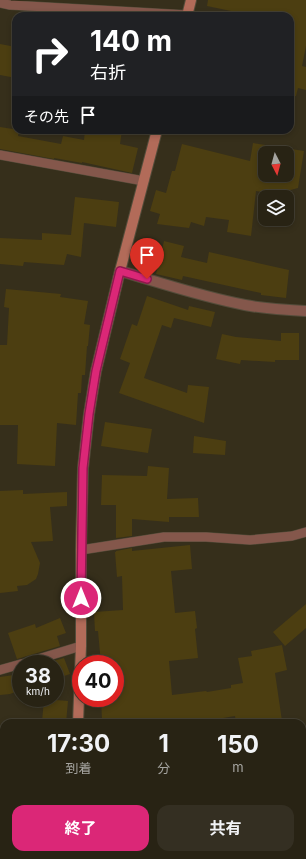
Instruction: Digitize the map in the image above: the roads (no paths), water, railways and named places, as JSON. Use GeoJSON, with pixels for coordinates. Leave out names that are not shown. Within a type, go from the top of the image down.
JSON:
{"type":"FeatureCollection","features":[{"type":"Feature","properties":{"kind":"street"},"geometry":{"type":"LineString","coordinates":[[188,12],[191,0]]}},
{"type":"Feature","properties":{"kind":"street"},"geometry":{"type":"LineString","coordinates":[[78,719],[82,646],[81,550],[83,468],[89,414],[96,371],[120,271],[156,134]]}},
{"type":"Feature","properties":{"kind":"street"},"geometry":{"type":"LineString","coordinates":[[120,271],[214,299],[246,306],[306,311]]}},
{"type":"Feature","properties":{"kind":"lane"},"geometry":{"type":"LineString","coordinates":[[0,3],[10,5],[134,12]]}},
{"type":"Feature","properties":{"kind":"lane"},"geometry":{"type":"LineString","coordinates":[[0,156],[144,181]]}},
{"type":"Feature","properties":{"kind":"lane"},"geometry":{"type":"LineString","coordinates":[[81,550],[164,537],[206,537],[250,540],[292,536],[306,532]]}},
{"type":"Feature","properties":{"kind":"lane"},"geometry":{"type":"LineString","coordinates":[[52,655],[82,646]]}},
{"type":"Feature","properties":{"kind":"lane"},"geometry":{"type":"LineString","coordinates":[[0,670],[12,667]]}}]}
